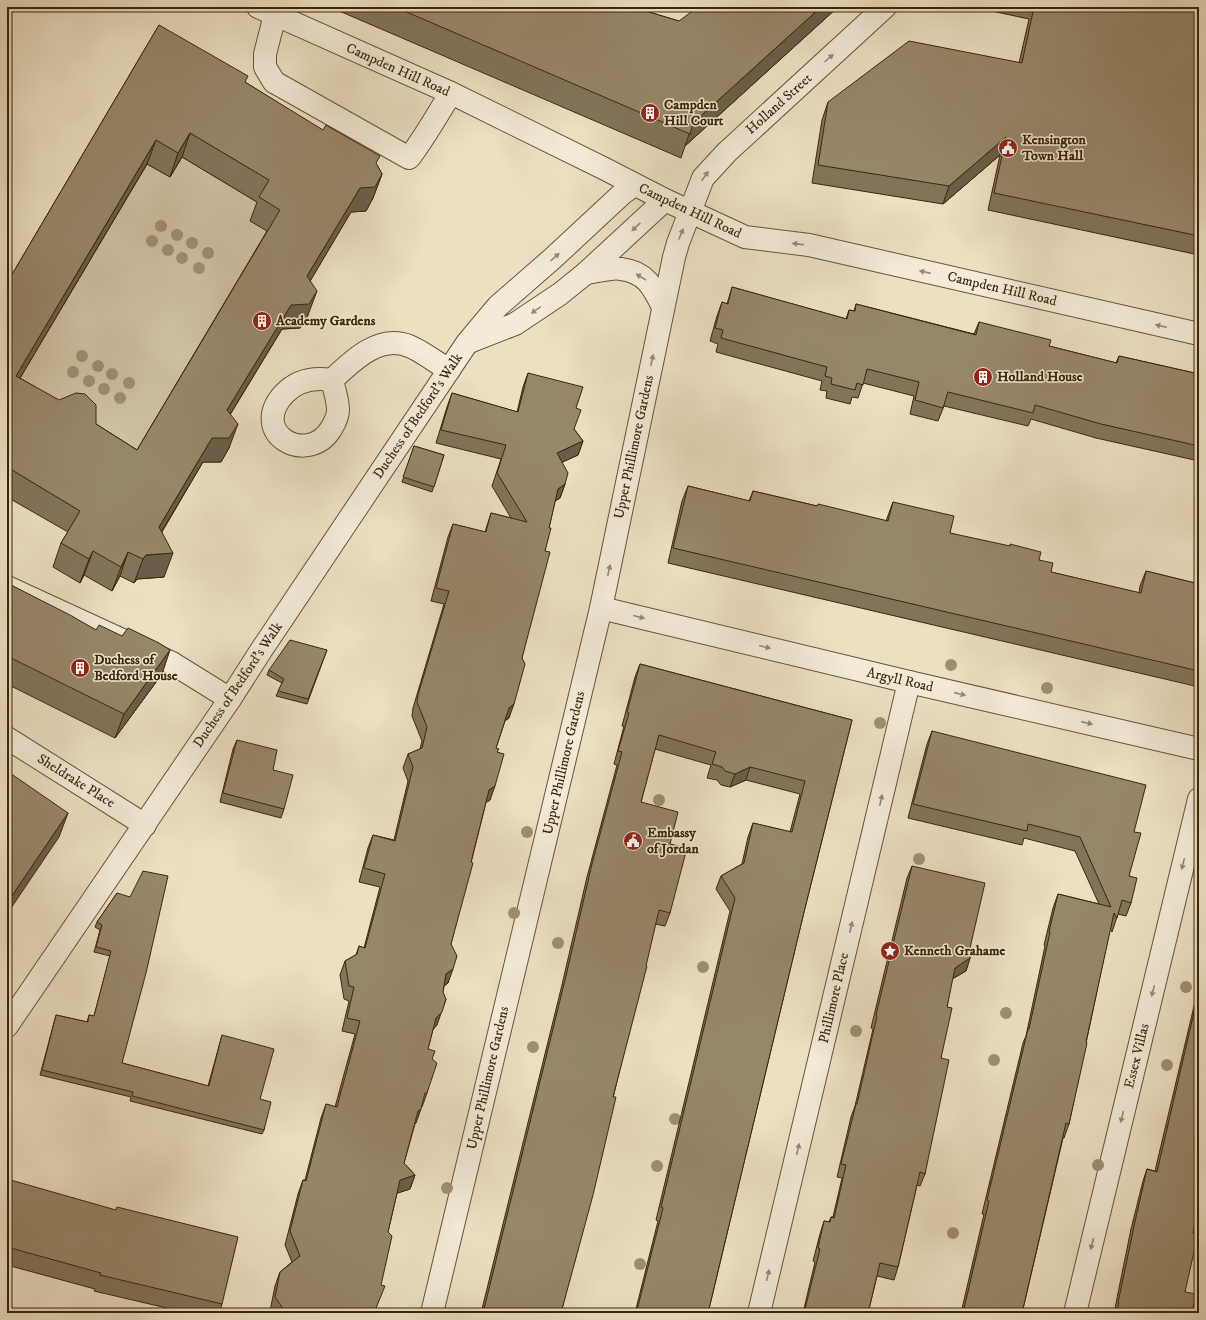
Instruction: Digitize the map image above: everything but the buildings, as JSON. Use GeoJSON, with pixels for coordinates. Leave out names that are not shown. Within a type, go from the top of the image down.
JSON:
{"type":"FeatureCollection","features":[{"type":"Feature","properties":{"kind":"street","name":"Holland Street"},"geometry":{"type":"LineString","coordinates":[[689,212],[703,178],[727,152],[885,7]]}},
{"type":"Feature","properties":{"kind":"street","name":"Campden Hill Road"},"geometry":{"type":"LineString","coordinates":[[267,11],[451,93],[689,212],[746,237],[809,245],[1199,334]]}},
{"type":"Feature","properties":{"kind":"street"},"geometry":{"type":"LineString","coordinates":[[267,11],[265,67],[274,82],[410,158],[423,140],[451,93]]}},
{"type":"Feature","properties":{"kind":"street","name":"Duchess of Bedford's Walk"},"geometry":{"type":"LineString","coordinates":[[7,1026],[230,699],[467,342],[498,306],[634,185]]}},
{"type":"Feature","properties":{"kind":"street","name":"Duchess of Bedford's Walk"},"geometry":{"type":"LineString","coordinates":[[467,342],[515,324],[560,294],[586,273],[665,200]]}},
{"type":"Feature","properties":{"kind":"street","name":"Upper Phillimore Gardens"},"geometry":{"type":"LineString","coordinates":[[432,1313],[601,608],[663,307],[678,243],[689,212]]}},
{"type":"Feature","properties":{"kind":"street"},"geometry":{"type":"LineString","coordinates":[[586,273],[620,268],[641,275],[654,288],[663,307]]}},
{"type":"Feature","properties":{"kind":"street"},"geometry":{"type":"LineString","coordinates":[[332,380],[354,360],[374,347],[393,342],[410,346],[449,370]]}},
{"type":"Feature","properties":{"kind":"street"},"geometry":{"type":"LineString","coordinates":[[7,587],[172,663],[230,699]]}},
{"type":"Feature","properties":{"kind":"street","name":"Argyll Road"},"geometry":{"type":"LineString","coordinates":[[601,608],[909,682],[1199,749]]}},
{"type":"Feature","properties":{"kind":"street","name":"Phillimore Place"},"geometry":{"type":"LineString","coordinates":[[759,1313],[909,682]]}},
{"type":"Feature","properties":{"kind":"street","name":"Sheldrake Place"},"geometry":{"type":"LineString","coordinates":[[7,738],[145,825]]}},
{"type":"Feature","properties":{"kind":"street","name":"Essex Villas"},"geometry":{"type":"LineString","coordinates":[[1075,1313],[1199,799]]}},
{"type":"Feature","properties":{"kind":"shaded area"},"geometry":{"type":"Polygon","coordinates":[[[182,157],[260,204],[271,234],[128,474],[7,400],[147,164],[170,177],[182,157]]]}},
{"type":"Feature","properties":{"kind":"place","name":"Campden Hill Court"},"geometry":{"type":"Point","coordinates":[650,113]}},
{"type":"Feature","properties":{"kind":"place","name":"Kensington Town Hall"},"geometry":{"type":"Point","coordinates":[1008,148]}},
{"type":"Feature","properties":{"kind":"place","name":"Academy Gardens"},"geometry":{"type":"Point","coordinates":[262,321]}},
{"type":"Feature","properties":{"kind":"place","name":"Holland House"},"geometry":{"type":"Point","coordinates":[983,377]}},
{"type":"Feature","properties":{"kind":"place","name":"Duchess of Bedford House"},"geometry":{"type":"Point","coordinates":[80,668]}},
{"type":"Feature","properties":{"kind":"place","name":"Embassy of Jordan"},"geometry":{"type":"Point","coordinates":[633,841]}},
{"type":"Feature","properties":{"kind":"place","name":"Kenneth Grahame"},"geometry":{"type":"Point","coordinates":[890,951]}}]}
